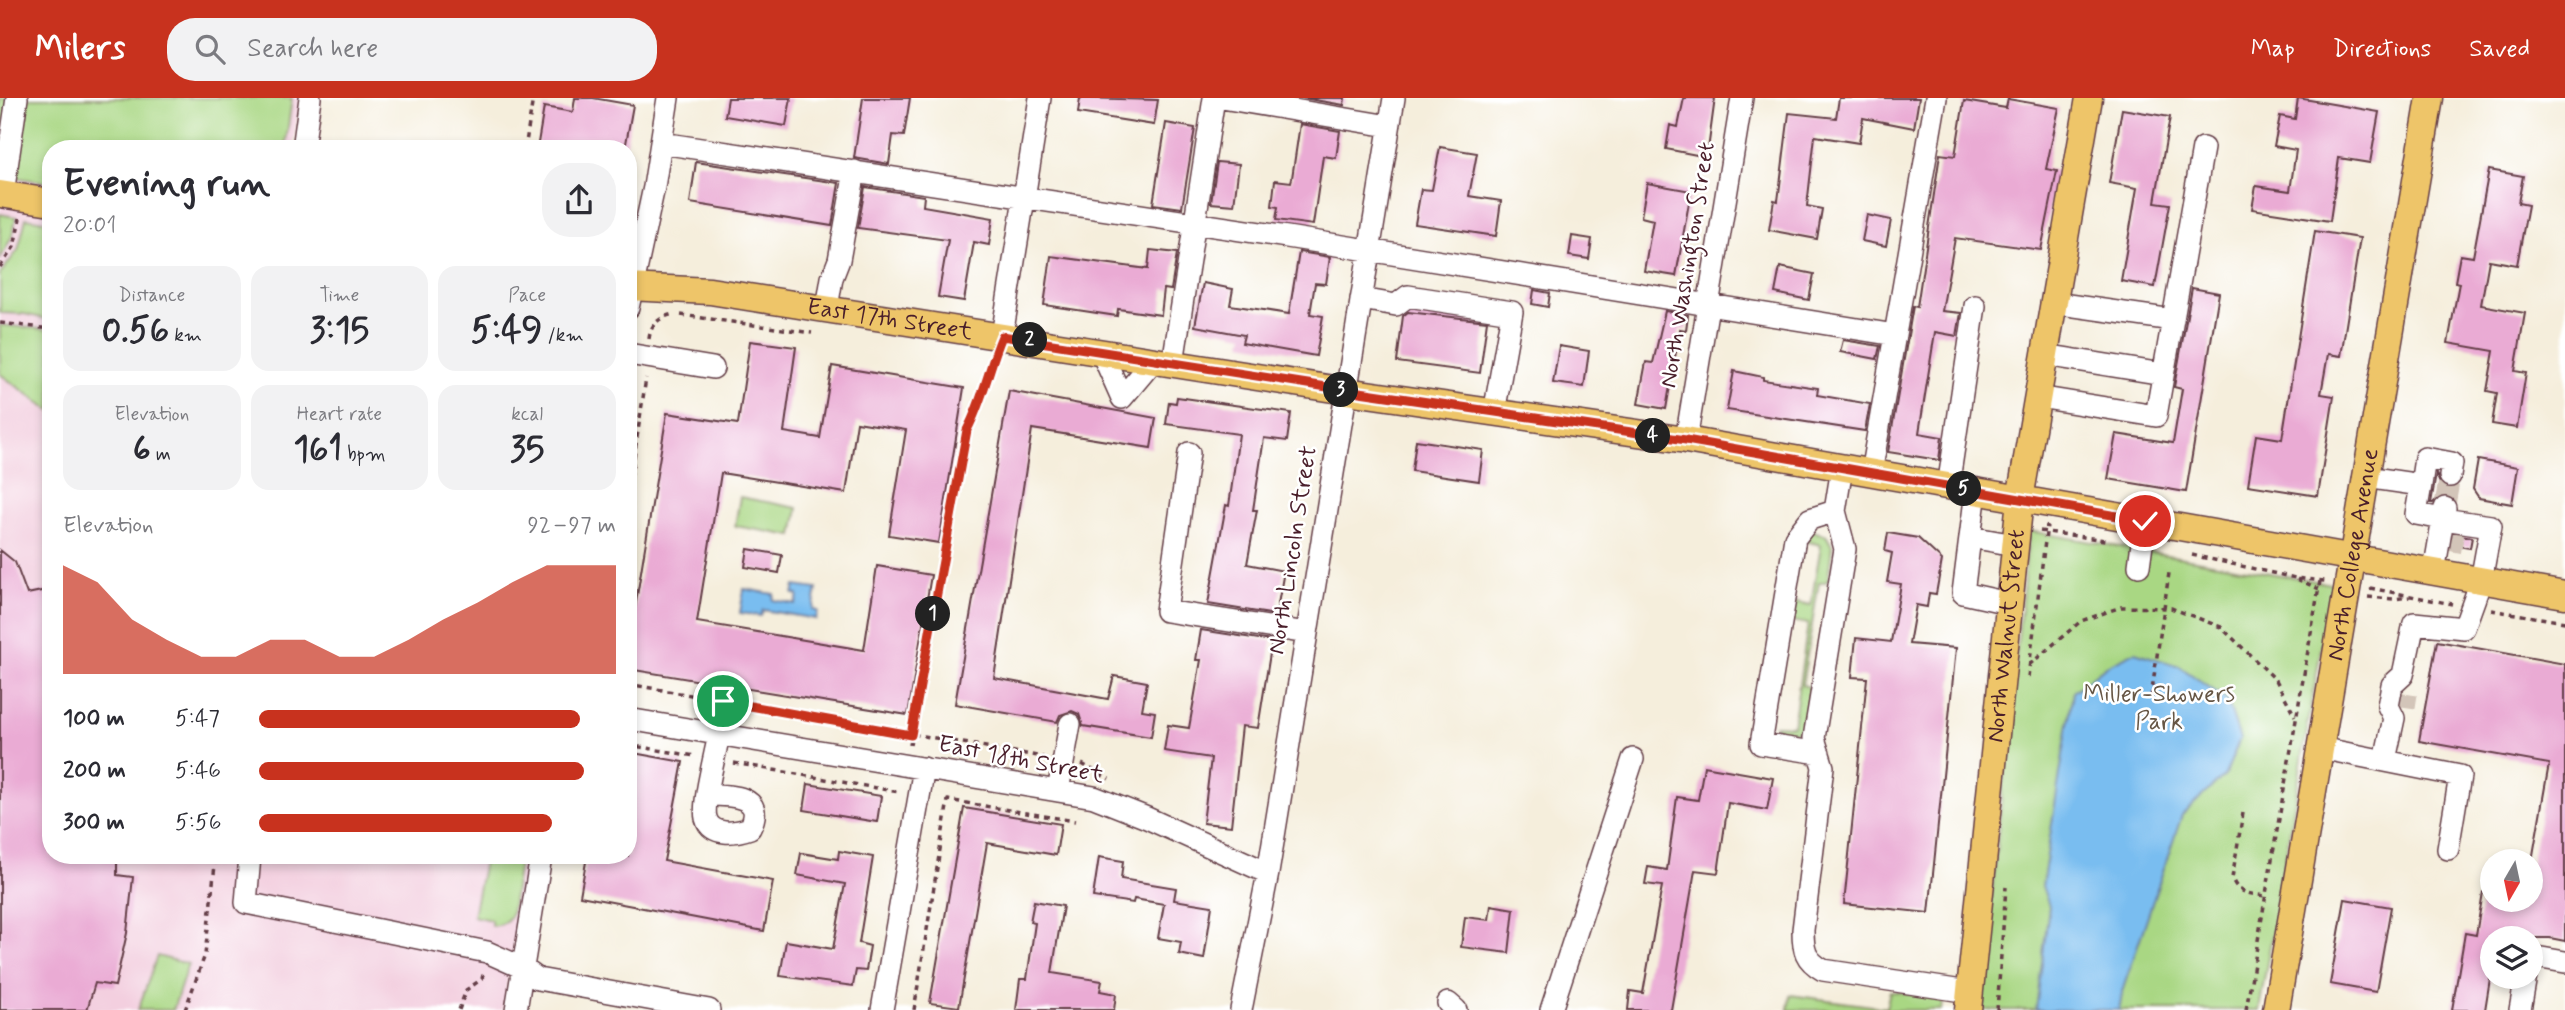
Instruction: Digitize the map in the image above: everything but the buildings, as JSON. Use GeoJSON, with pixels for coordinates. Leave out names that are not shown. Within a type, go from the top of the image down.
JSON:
{"type":"FeatureCollection","features":[{"type":"Feature","properties":{"kind":"main road","name":"North Walnut Street"},"geometry":{"type":"LineString","coordinates":[[1968,1001],[2020,499],[2089,98]]}},
{"type":"Feature","properties":{"kind":"main road","name":"North College Avenue"},"geometry":{"type":"LineString","coordinates":[[2276,1010],[2430,98]]}},
{"type":"Feature","properties":{"kind":"main road"},"geometry":{"type":"LineString","coordinates":[[8,200],[42,202]]}},
{"type":"Feature","properties":{"kind":"main road","name":"East 17th Street"},"geometry":{"type":"LineString","coordinates":[[637,294],[710,290],[1494,413],[1686,440],[2020,499],[2144,533],[2354,557],[2565,595]]}},
{"type":"Feature","properties":{"kind":"street"},"geometry":{"type":"LineString","coordinates":[[8,200],[17,98]]}},
{"type":"Feature","properties":{"kind":"street"},"geometry":{"type":"LineString","coordinates":[[304,140],[310,98]]}},
{"type":"Feature","properties":{"kind":"street"},"geometry":{"type":"LineString","coordinates":[[637,260],[654,187],[668,98]]}},
{"type":"Feature","properties":{"kind":"street"},"geometry":{"type":"LineString","coordinates":[[1002,336],[1040,98]]}},
{"type":"Feature","properties":{"kind":"street"},"geometry":{"type":"LineString","coordinates":[[1101,351],[1121,405],[1163,361],[1195,224],[1214,98]]}},
{"type":"Feature","properties":{"kind":"street"},"geometry":{"type":"LineString","coordinates":[[1222,98],[1390,126]]}},
{"type":"Feature","properties":{"kind":"street","name":"North Lincoln Street"},"geometry":{"type":"LineString","coordinates":[[1241,1010],[1268,873],[1394,98]]}},
{"type":"Feature","properties":{"kind":"street","name":"North Washington Street"},"geometry":{"type":"LineString","coordinates":[[1686,440],[1742,98]]}},
{"type":"Feature","properties":{"kind":"street"},"geometry":{"type":"LineString","coordinates":[[1871,473],[1936,98]]}},
{"type":"Feature","properties":{"kind":"street"},"geometry":{"type":"LineString","coordinates":[[661,143],[855,171],[1895,335]]}},
{"type":"Feature","properties":{"kind":"street"},"geometry":{"type":"LineString","coordinates":[[2038,397],[2156,416],[2203,148]]}},
{"type":"Feature","properties":{"kind":"street"},"geometry":{"type":"LineString","coordinates":[[827,308],[832,278],[839,260],[855,171]]}},
{"type":"Feature","properties":{"kind":"street"},"geometry":{"type":"LineString","coordinates":[[1361,299],[1396,305],[1408,296],[1512,312],[1494,413]]}},
{"type":"Feature","properties":{"kind":"street"},"geometry":{"type":"LineString","coordinates":[[2054,303],[2173,320]]}},
{"type":"Feature","properties":{"kind":"street"},"geometry":{"type":"LineString","coordinates":[[1948,486],[1975,306]]}},
{"type":"Feature","properties":{"kind":"street"},"geometry":{"type":"LineString","coordinates":[[2045,355],[2163,374]]}},
{"type":"Feature","properties":{"kind":"street"},"geometry":{"type":"LineString","coordinates":[[638,356],[713,368]]}},
{"type":"Feature","properties":{"kind":"street"},"geometry":{"type":"LineString","coordinates":[[1189,453],[1166,611],[1307,633]]}},
{"type":"Feature","properties":{"kind":"street"},"geometry":{"type":"LineString","coordinates":[[2385,760],[2403,699],[2414,623],[2464,628],[2481,581],[2479,545],[2491,526],[2442,526],[2416,514],[2425,458],[2452,463],[2450,476]]}},
{"type":"Feature","properties":{"kind":"street"},"geometry":{"type":"LineString","coordinates":[[1842,468],[1835,511],[1845,549],[1814,738],[1823,767],[1803,930],[1803,950],[1811,963],[1823,970],[1968,1001]]}},
{"type":"Feature","properties":{"kind":"street"},"geometry":{"type":"LineString","coordinates":[[2366,477],[2421,485]]}},
{"type":"Feature","properties":{"kind":"street"},"geometry":{"type":"LineString","coordinates":[[1976,491],[1963,593],[2008,603]]}},
{"type":"Feature","properties":{"kind":"street"},"geometry":{"type":"LineString","coordinates":[[1818,753],[1762,744],[1795,538],[1810,519],[1835,511]]}},
{"type":"Feature","properties":{"kind":"street"},"geometry":{"type":"LineString","coordinates":[[2434,572],[2442,526]]}},
{"type":"Feature","properties":{"kind":"street"},"geometry":{"type":"LineString","coordinates":[[2139,566],[2144,533]]}},
{"type":"Feature","properties":{"kind":"street"},"geometry":{"type":"LineString","coordinates":[[1970,537],[2015,545]]}},
{"type":"Feature","properties":{"kind":"street","name":"East 18th Street"},"geometry":{"type":"LineString","coordinates":[[637,720],[1094,797],[1268,873]]}},
{"type":"Feature","properties":{"kind":"street"},"geometry":{"type":"LineString","coordinates":[[1058,791],[1070,724]]}},
{"type":"Feature","properties":{"kind":"street"},"geometry":{"type":"LineString","coordinates":[[708,795],[719,734]]}},
{"type":"Feature","properties":{"kind":"street"},"geometry":{"type":"LineString","coordinates":[[2320,748],[2460,776],[2448,849]]}},
{"type":"Feature","properties":{"kind":"street"},"geometry":{"type":"LineString","coordinates":[[1551,1010],[1633,759]]}},
{"type":"Feature","properties":{"kind":"street"},"geometry":{"type":"LineString","coordinates":[[881,1010],[924,768]]}},
{"type":"Feature","properties":{"kind":"street"},"geometry":{"type":"LineString","coordinates":[[249,864],[246,903],[487,952],[523,968],[538,979],[709,1010]]}},
{"type":"Feature","properties":{"kind":"street"},"geometry":{"type":"LineString","coordinates":[[516,1010],[540,864]]}},
{"type":"Feature","properties":{"kind":"street"},"geometry":{"type":"LineString","coordinates":[[2543,958],[2565,962]]}},
{"type":"Feature","properties":{"kind":"street"},"geometry":{"type":"LineString","coordinates":[[2520,1010],[2524,989]]}},
{"type":"Feature","properties":{"kind":"path"},"geometry":{"type":"LineString","coordinates":[[526,140],[533,98]]}},
{"type":"Feature","properties":{"kind":"path"},"geometry":{"type":"LineString","coordinates":[[0,267],[14,247],[8,200]]}},
{"type":"Feature","properties":{"kind":"path"},"geometry":{"type":"LineString","coordinates":[[638,356],[653,324],[672,314]]}},
{"type":"Feature","properties":{"kind":"path"},"geometry":{"type":"LineString","coordinates":[[0,323],[42,328]]}},
{"type":"Feature","properties":{"kind":"path"},"geometry":{"type":"LineString","coordinates":[[911,735],[967,430],[981,404],[993,358],[1002,336]]}},
{"type":"Feature","properties":{"kind":"path"},"geometry":{"type":"LineString","coordinates":[[2028,678],[2046,533],[2144,533]]}},
{"type":"Feature","properties":{"kind":"path"},"geometry":{"type":"LineString","coordinates":[[2181,553],[2295,578],[2320,580],[2246,1010]]}},
{"type":"Feature","properties":{"kind":"path"},"geometry":{"type":"LineString","coordinates":[[2151,697],[2169,573]]}},
{"type":"Feature","properties":{"kind":"path"},"geometry":{"type":"LineString","coordinates":[[2295,578],[2319,589]]}},
{"type":"Feature","properties":{"kind":"path"},"geometry":{"type":"LineString","coordinates":[[2381,598],[2409,597],[2382,590]]}},
{"type":"Feature","properties":{"kind":"path"},"geometry":{"type":"LineString","coordinates":[[2029,665],[2081,621],[2121,607],[2164,608],[2221,627],[2276,680],[2296,718]]}},
{"type":"Feature","properties":{"kind":"path"},"geometry":{"type":"LineString","coordinates":[[637,686],[1084,764],[1117,783]]}},
{"type":"Feature","properties":{"kind":"path"},"geometry":{"type":"LineString","coordinates":[[637,747],[902,792]]}},
{"type":"Feature","properties":{"kind":"path"},"geometry":{"type":"LineString","coordinates":[[914,1010],[948,800],[1075,821]]}},
{"type":"Feature","properties":{"kind":"path"},"geometry":{"type":"LineString","coordinates":[[2243,813],[2232,878],[2235,887],[2242,892],[2266,896]]}},
{"type":"Feature","properties":{"kind":"path"},"geometry":{"type":"LineString","coordinates":[[185,1010],[205,956],[215,864]]}},
{"type":"Feature","properties":{"kind":"path"},"geometry":{"type":"LineString","coordinates":[[1997,1010],[2007,878]]}},
{"type":"Feature","properties":{"kind":"path"},"geometry":{"type":"LineString","coordinates":[[459,1010],[466,990],[482,979]]}},
{"type":"Feature","properties":{"kind":"shaded area"},"geometry":{"type":"Polygon","coordinates":[[[0,98],[300,98],[294,140],[42,140],[42,864],[527,864],[503,1010],[0,1010],[0,98]]]}},
{"type":"Feature","properties":{"kind":"green space"},"geometry":{"type":"Polygon","coordinates":[[[0,98],[292,98],[286,140],[42,140],[42,182],[0,175],[0,98]]]}},
{"type":"Feature","properties":{"kind":"green space"},"geometry":{"type":"Polygon","coordinates":[[[0,214],[16,217],[13,234],[0,260],[0,214]]]}},
{"type":"Feature","properties":{"kind":"green space"},"geometry":{"type":"Polygon","coordinates":[[[26,218],[42,221],[42,318],[0,313],[0,274],[18,250],[26,218]]]}},
{"type":"Feature","properties":{"kind":"green space"},"geometry":{"type":"Polygon","coordinates":[[[0,325],[42,329],[42,404],[0,374],[0,325]]]}},
{"type":"Feature","properties":{"kind":"green space"},"geometry":{"type":"Polygon","coordinates":[[[740,497],[798,508],[793,536],[735,526],[740,497]]]}},
{"type":"Feature","properties":{"kind":"green space"},"geometry":{"type":"Polygon","coordinates":[[[1809,530],[1826,535],[1832,546],[1828,579],[1826,582],[1819,582],[1802,685],[1810,687],[1805,723],[1800,731],[1787,733],[1776,730],[1775,725],[1793,726],[1808,624],[1791,621],[1795,602],[1811,605],[1821,545],[1805,541],[1809,530]]]}},
{"type":"Feature","properties":{"kind":"green space","name":"Miller-Showers Park"},"geometry":{"type":"Polygon","coordinates":[[[2029,531],[2332,584],[2259,1010],[1980,1010],[2029,531]]]}},
{"type":"Feature","properties":{"kind":"green space"},"geometry":{"type":"Polygon","coordinates":[[[483,864],[519,864],[511,915],[505,922],[491,926],[491,920],[473,916],[483,864]]]}},
{"type":"Feature","properties":{"kind":"green space"},"geometry":{"type":"Polygon","coordinates":[[[157,956],[188,964],[173,1010],[138,1010],[157,956]]]}},
{"type":"Feature","properties":{"kind":"green space"},"geometry":{"type":"Polygon","coordinates":[[[1890,991],[1943,998],[1942,1010],[1788,1010],[1790,995],[1886,1008],[1890,991]]]}},
{"type":"Feature","properties":{"kind":"water"},"geometry":{"type":"Polygon","coordinates":[[[795,586],[817,589],[813,610],[818,611],[816,619],[763,610],[761,616],[740,613],[744,589],[774,594],[773,600],[796,604],[798,595],[793,594],[795,586]]]}},
{"type":"Feature","properties":{"kind":"water"},"geometry":{"type":"Polygon","coordinates":[[[2135,652],[2179,666],[2227,700],[2240,739],[2225,775],[2182,815],[2123,989],[2119,1010],[2036,1010],[2049,906],[2042,886],[2073,692],[2106,666],[2135,652]]]}},
{"type":"Feature","properties":{"kind":"tunnel"},"geometry":{"type":"LineString","coordinates":[[2445,505],[2450,476]]}},
{"type":"Feature","properties":{"kind":"tunnel"},"geometry":{"type":"LineString","coordinates":[[2442,539],[2471,544]]}},
{"type":"Feature","properties":{"kind":"tunnel"},"geometry":{"type":"LineString","coordinates":[[2405,707],[2407,694]]}},
{"type":"Feature","properties":{"kind":"route"},"geometry":{"type":"LineString","coordinates":[[723,701],[911,735],[967,430],[981,404],[993,358],[1002,336],[1686,440],[2145,521]]}}]}
